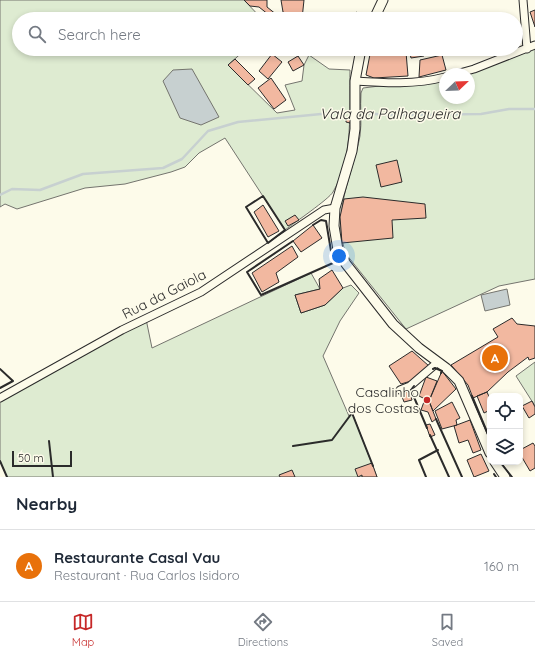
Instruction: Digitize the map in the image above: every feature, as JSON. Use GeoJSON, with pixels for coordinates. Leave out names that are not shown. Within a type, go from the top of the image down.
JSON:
{"type":"FeatureCollection","features":[{"type":"Feature","properties":{"kind":"street"},"geometry":{"type":"LineString","coordinates":[[377,12],[383,0]]}},
{"type":"Feature","properties":{"kind":"street"},"geometry":{"type":"LineString","coordinates":[[523,0],[527,48]]}},
{"type":"Feature","properties":{"kind":"street"},"geometry":{"type":"LineString","coordinates":[[523,50],[535,45]]}},
{"type":"Feature","properties":{"kind":"street"},"geometry":{"type":"LineString","coordinates":[[360,56],[355,81],[355,118],[352,151],[335,208],[334,226],[336,243],[346,264],[397,328],[419,348],[438,362],[459,382],[487,446]]}},
{"type":"Feature","properties":{"kind":"street"},"geometry":{"type":"LineString","coordinates":[[475,69],[507,56]]}},
{"type":"Feature","properties":{"kind":"street"},"geometry":{"type":"LineString","coordinates":[[355,81],[397,83],[439,79]]}},
{"type":"Feature","properties":{"kind":"street","name":"Rua da Gaiola"},"geometry":{"type":"LineString","coordinates":[[0,398],[122,330],[201,292],[324,210],[335,208]]}},
{"type":"Feature","properties":{"kind":"street"},"geometry":{"type":"LineString","coordinates":[[400,390],[410,386],[438,362]]}},
{"type":"Feature","properties":{"kind":"street"},"geometry":{"type":"LineString","coordinates":[[497,465],[505,477]]}},
{"type":"Feature","properties":{"kind":"green space"},"geometry":{"type":"Polygon","coordinates":[[[0,0],[244,0],[255,12],[12,12],[12,56],[238,56],[228,65],[277,113],[295,110],[285,85],[302,81],[304,65],[308,56],[329,69],[350,70],[349,132],[340,178],[330,195],[285,230],[225,138],[199,153],[185,167],[171,172],[125,184],[85,188],[17,209],[5,204],[0,207],[0,0]]]}},
{"type":"Feature","properties":{"kind":"green space"},"geometry":{"type":"Polygon","coordinates":[[[535,46],[535,279],[499,286],[406,329],[346,254],[342,239],[342,209],[344,195],[360,136],[361,93],[363,88],[439,79],[439,104],[475,104],[475,71],[511,56],[523,56],[523,51],[535,46]]]}},
{"type":"Feature","properties":{"kind":"green space"},"geometry":{"type":"Polygon","coordinates":[[[311,273],[320,289],[295,295],[301,313],[325,305],[343,288],[351,285],[359,293],[340,321],[323,356],[349,416],[352,413],[353,415],[377,477],[7,477],[0,461],[0,398],[146,319],[152,348],[311,273]]]}},
{"type":"Feature","properties":{"kind":"green space"},"geometry":{"type":"Polygon","coordinates":[[[535,362],[535,406],[516,376],[535,362]]]}},
{"type":"Feature","properties":{"kind":"shaded area"},"geometry":{"type":"Polygon","coordinates":[[[192,69],[219,117],[201,125],[180,118],[163,81],[173,70],[192,69]]]}},
{"type":"Feature","properties":{"kind":"shaded area"},"geometry":{"type":"Polygon","coordinates":[[[507,289],[510,305],[485,311],[481,295],[507,289]]]}},
{"type":"Feature","properties":{"kind":"building"},"geometry":{"type":"Polygon","coordinates":[[[244,0],[267,0],[267,7],[273,12],[265,12],[259,7],[250,6],[244,0]]]}},
{"type":"Feature","properties":{"kind":"building"},"geometry":{"type":"Polygon","coordinates":[[[281,0],[304,0],[303,12],[283,12],[281,0]]]}},
{"type":"Feature","properties":{"kind":"building"},"geometry":{"type":"Polygon","coordinates":[[[535,10],[535,27],[530,12],[535,10]]]}},
{"type":"Feature","properties":{"kind":"building"},"geometry":{"type":"Polygon","coordinates":[[[270,56],[274,56],[282,62],[268,79],[259,71],[270,56]]]}},
{"type":"Feature","properties":{"kind":"building"},"geometry":{"type":"Polygon","coordinates":[[[298,56],[304,65],[293,71],[288,62],[298,56]]]}},
{"type":"Feature","properties":{"kind":"building"},"geometry":{"type":"Polygon","coordinates":[[[370,56],[406,56],[408,76],[374,78],[366,75],[370,56]]]}},
{"type":"Feature","properties":{"kind":"building"},"geometry":{"type":"Polygon","coordinates":[[[411,56],[424,56],[411,58],[411,56]]]}},
{"type":"Feature","properties":{"kind":"building"},"geometry":{"type":"Polygon","coordinates":[[[442,56],[445,68],[439,68],[439,72],[419,77],[420,60],[442,56]]]}},
{"type":"Feature","properties":{"kind":"building"},"geometry":{"type":"Polygon","coordinates":[[[235,59],[255,79],[248,85],[228,65],[235,59]]]}},
{"type":"Feature","properties":{"kind":"building"},"geometry":{"type":"Polygon","coordinates":[[[271,78],[286,100],[274,109],[258,88],[271,78]]]}},
{"type":"Feature","properties":{"kind":"building"},"geometry":{"type":"Polygon","coordinates":[[[346,118],[351,119],[350,123],[346,122],[346,118]]]}},
{"type":"Feature","properties":{"kind":"building"},"geometry":{"type":"Polygon","coordinates":[[[397,160],[402,182],[381,187],[376,165],[397,160]]]}},
{"type":"Feature","properties":{"kind":"building"},"geometry":{"type":"Polygon","coordinates":[[[363,197],[425,204],[426,218],[392,220],[393,238],[342,243],[340,217],[344,199],[363,197]]]}},
{"type":"Feature","properties":{"kind":"building"},"geometry":{"type":"Polygon","coordinates":[[[263,205],[279,231],[268,237],[254,212],[263,205]]]}},
{"type":"Feature","properties":{"kind":"building"},"geometry":{"type":"Polygon","coordinates":[[[295,215],[299,220],[288,226],[285,221],[295,215]]]}},
{"type":"Feature","properties":{"kind":"building"},"geometry":{"type":"Polygon","coordinates":[[[313,225],[322,238],[301,252],[293,241],[313,225]]]}},
{"type":"Feature","properties":{"kind":"building"},"geometry":{"type":"Polygon","coordinates":[[[292,246],[298,257],[276,273],[279,282],[262,292],[252,273],[292,246]]]}},
{"type":"Feature","properties":{"kind":"building"},"geometry":{"type":"Polygon","coordinates":[[[332,270],[343,288],[325,305],[301,313],[295,295],[320,289],[319,279],[332,270]]]}},
{"type":"Feature","properties":{"kind":"building"},"geometry":{"type":"Polygon","coordinates":[[[512,318],[517,324],[535,326],[535,358],[529,360],[528,357],[508,372],[487,392],[473,398],[468,385],[451,365],[498,337],[493,329],[512,318]]]}},
{"type":"Feature","properties":{"kind":"building"},"geometry":{"type":"Polygon","coordinates":[[[412,351],[429,366],[411,381],[401,384],[389,366],[412,351]]]}},
{"type":"Feature","properties":{"kind":"building"},"geometry":{"type":"Polygon","coordinates":[[[442,371],[456,389],[433,411],[429,401],[442,371]]]}},
{"type":"Feature","properties":{"kind":"building","name":"Casalinho dos Costas"},"geometry":{"type":"Polygon","coordinates":[[[426,377],[437,381],[429,401],[436,419],[432,422],[428,412],[421,410],[425,399],[419,396],[426,377]]]}},
{"type":"Feature","properties":{"kind":"building"},"geometry":{"type":"Polygon","coordinates":[[[409,390],[412,400],[404,402],[401,394],[409,390]]]}},
{"type":"Feature","properties":{"kind":"building"},"geometry":{"type":"Polygon","coordinates":[[[487,392],[487,412],[484,413],[477,396],[487,392]]]}},
{"type":"Feature","properties":{"kind":"building"},"geometry":{"type":"Polygon","coordinates":[[[532,401],[535,407],[535,414],[529,418],[523,406],[532,401]]]}},
{"type":"Feature","properties":{"kind":"building"},"geometry":{"type":"Polygon","coordinates":[[[452,402],[460,418],[456,420],[457,425],[442,429],[435,411],[452,402]]]}},
{"type":"Feature","properties":{"kind":"building"},"geometry":{"type":"Polygon","coordinates":[[[470,420],[481,450],[473,453],[468,440],[459,443],[454,426],[470,420]]]}},
{"type":"Feature","properties":{"kind":"building"},"geometry":{"type":"Polygon","coordinates":[[[430,424],[435,435],[430,437],[426,425],[430,424]]]}},
{"type":"Feature","properties":{"kind":"building"},"geometry":{"type":"Polygon","coordinates":[[[533,443],[535,446],[535,468],[530,471],[523,459],[523,448],[533,443]]]}},
{"type":"Feature","properties":{"kind":"building"},"geometry":{"type":"Polygon","coordinates":[[[481,454],[489,471],[474,477],[467,460],[481,454]]]}},
{"type":"Feature","properties":{"kind":"building"},"geometry":{"type":"Polygon","coordinates":[[[372,463],[377,477],[362,477],[362,475],[358,477],[355,469],[372,463]]]}},
{"type":"Feature","properties":{"kind":"building"},"geometry":{"type":"Polygon","coordinates":[[[292,470],[295,477],[280,477],[279,475],[292,470]]]}},
{"type":"Feature","properties":{"kind":"waterway","name":"Vala da Palhagueira"},"geometry":{"type":"LineString","coordinates":[[358,113],[392,115],[481,114],[509,109],[535,109]]}},
{"type":"Feature","properties":{"kind":"waterway","name":"Vala da Palhagueira"},"geometry":{"type":"LineString","coordinates":[[0,195],[12,189],[40,190],[83,174],[163,168],[182,159],[208,131],[238,122],[353,112]]}},
{"type":"Feature","properties":{"kind":"wall"},"geometry":{"type":"LineString","coordinates":[[263,196],[285,230],[268,243],[246,207],[263,196]]}},
{"type":"Feature","properties":{"kind":"wall"},"geometry":{"type":"LineString","coordinates":[[293,241],[247,272],[261,295],[333,263],[326,221],[321,220],[313,225]]}},
{"type":"Feature","properties":{"kind":"wall"},"geometry":{"type":"LineString","coordinates":[[433,369],[435,368],[442,371],[441,373]]}},
{"type":"Feature","properties":{"kind":"wall"},"geometry":{"type":"LineString","coordinates":[[0,369],[13,381],[0,388]]}},
{"type":"Feature","properties":{"kind":"wall"},"geometry":{"type":"LineString","coordinates":[[414,386],[411,390],[427,428]]}},
{"type":"Feature","properties":{"kind":"wall"},"geometry":{"type":"LineString","coordinates":[[472,396],[487,432]]}},
{"type":"Feature","properties":{"kind":"wall"},"geometry":{"type":"LineString","coordinates":[[293,446],[332,440],[352,413],[373,466]]}},
{"type":"Feature","properties":{"kind":"wall"},"geometry":{"type":"LineString","coordinates":[[436,419],[462,477]]}},
{"type":"Feature","properties":{"kind":"wall"},"geometry":{"type":"LineString","coordinates":[[430,435],[449,477]]}},
{"type":"Feature","properties":{"kind":"wall"},"geometry":{"type":"LineString","coordinates":[[49,441],[53,477]]}},
{"type":"Feature","properties":{"kind":"wall"},"geometry":{"type":"LineString","coordinates":[[426,477],[419,460],[438,450]]}},
{"type":"Feature","properties":{"kind":"wall"},"geometry":{"type":"LineString","coordinates":[[0,461],[7,477]]}},
{"type":"Feature","properties":{"kind":"wall"},"geometry":{"type":"LineString","coordinates":[[502,465],[512,477]]}},
{"type":"Feature","properties":{"kind":"place","name":"Restaurante Casal Vau"},"geometry":{"type":"Point","coordinates":[495,358]}},
{"type":"Feature","properties":{"kind":"place","name":"Casalinho dos Costas"},"geometry":{"type":"Point","coordinates":[427,400]}}]}
